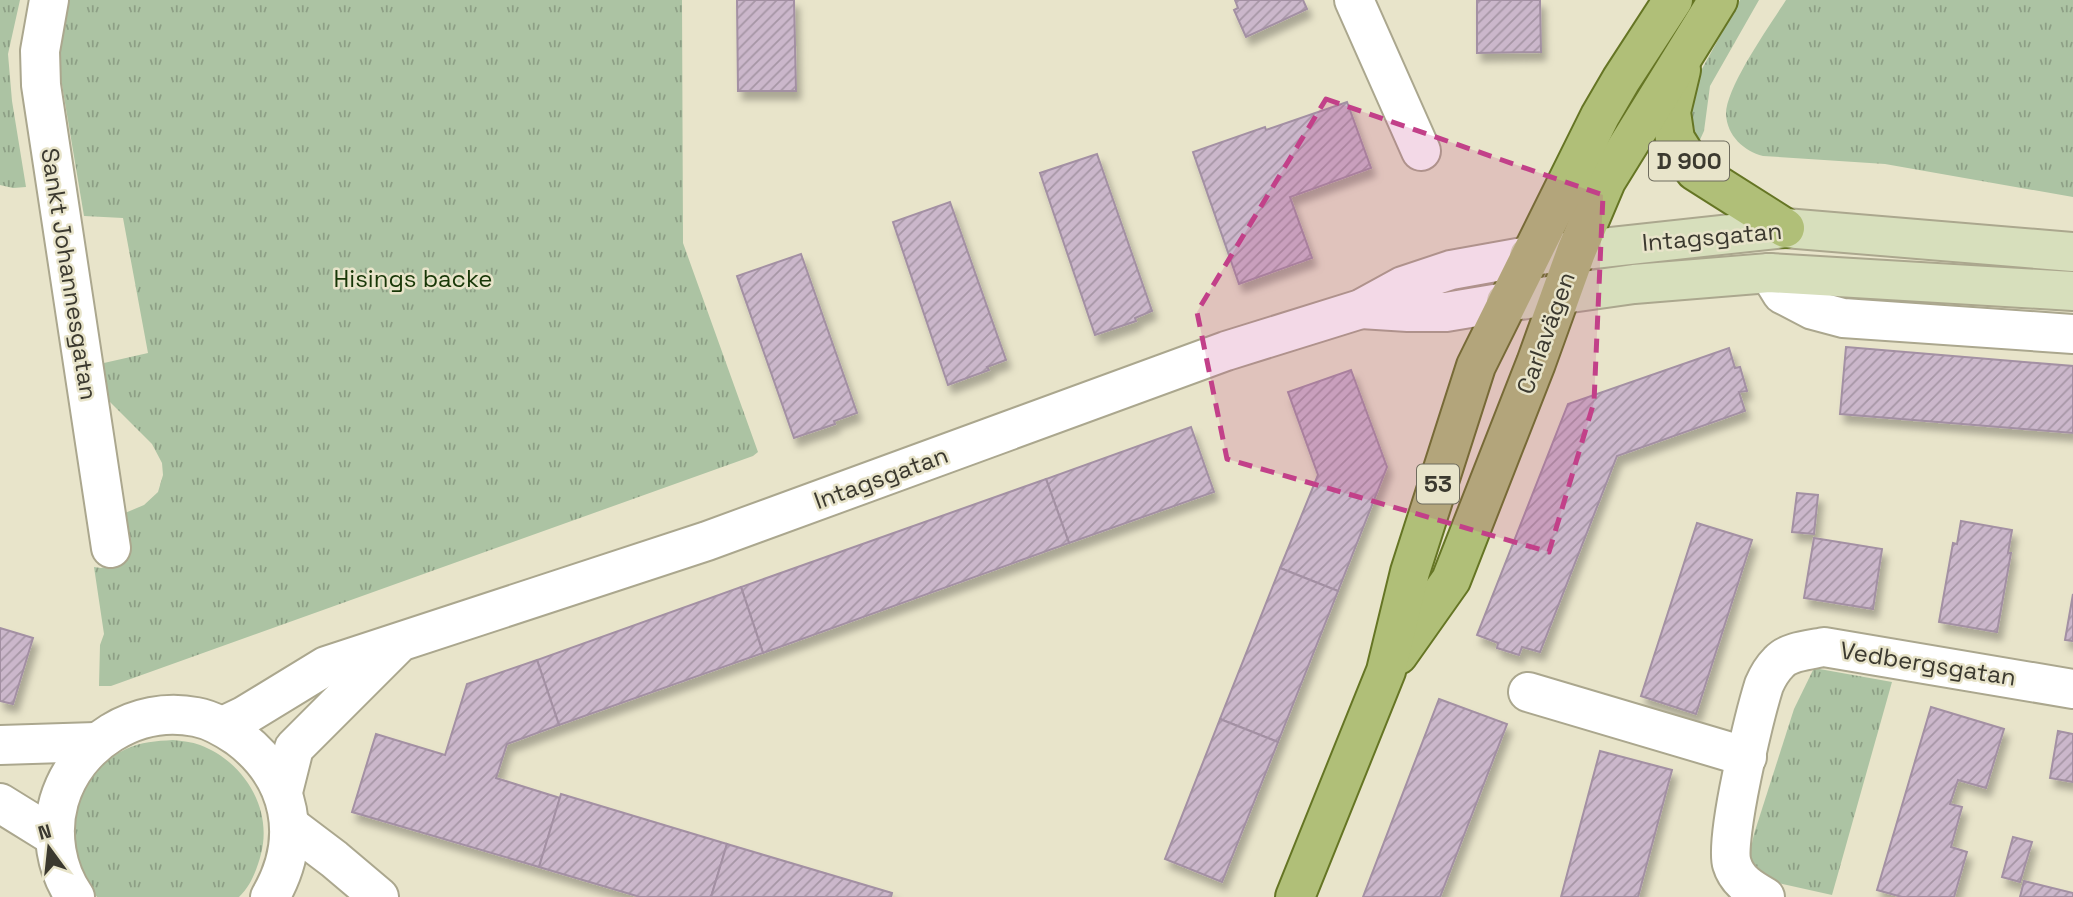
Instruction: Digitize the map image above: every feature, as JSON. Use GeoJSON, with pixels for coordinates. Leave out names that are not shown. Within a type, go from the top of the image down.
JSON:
{"type":"FeatureCollection","features":[{"type":"Feature","properties":{"kind":"main road","name":"Carlavägen"},"geometry":{"type":"LineString","coordinates":[[1295,897],[1386,671],[1410,572],[1476,366],[1528,256],[1600,116],[1674,0]]}},
{"type":"Feature","properties":{"kind":"main road","name":"Carlavägen"},"geometry":{"type":"LineString","coordinates":[[1386,671],[1451,580],[1536,363],[1576,252],[1606,181],[1718,0]]}},
{"type":"Feature","properties":{"kind":"main road","name":"D 900"},"geometry":{"type":"LineString","coordinates":[[1686,49],[1671,111],[1675,139],[1695,171],[1785,229]]}},
{"type":"Feature","properties":{"kind":"main road","name":"Intagsgatan"},"geometry":{"type":"LineString","coordinates":[[1528,256],[1785,229],[2073,252]]}},
{"type":"Feature","properties":{"kind":"main road","name":"Intagsgatan"},"geometry":{"type":"LineString","coordinates":[[1506,302],[1634,284],[1769,273],[2073,291]]}},
{"type":"Feature","properties":{"kind":"street","name":"Sankt Johannesgatan"},"geometry":{"type":"LineString","coordinates":[[49,0],[40,51],[41,85],[111,548]]}},
{"type":"Feature","properties":{"kind":"street"},"geometry":{"type":"LineString","coordinates":[[1354,0],[1421,151]]}},
{"type":"Feature","properties":{"kind":"street","name":"Intagsgatan"},"geometry":{"type":"LineString","coordinates":[[223,726],[326,666],[707,541],[1226,351],[1362,309],[1403,286],[1451,270],[1528,256]]}},
{"type":"Feature","properties":{"kind":"street","name":"Intagsgatan"},"geometry":{"type":"LineString","coordinates":[[1769,273],[1782,293],[1813,310],[1843,318],[2073,334]]}},
{"type":"Feature","properties":{"kind":"street","name":"Intagsgatan"},"geometry":{"type":"LineString","coordinates":[[1362,309],[1447,312],[1506,302]]}},
{"type":"Feature","properties":{"kind":"street","name":"Intagsgatan"},"geometry":{"type":"LineString","coordinates":[[270,897],[282,873],[288,849],[286,808],[294,748],[400,642]]}},
{"type":"Feature","properties":{"kind":"street","name":"Vedbergsgatan"},"geometry":{"type":"LineString","coordinates":[[1765,897],[1741,882],[1731,864],[1730,842],[1765,682],[1780,660],[1799,652],[1824,647],[2073,689]]}},
{"type":"Feature","properties":{"kind":"street"},"geometry":{"type":"LineString","coordinates":[[1528,692],[1747,757]]}},
{"type":"Feature","properties":{"kind":"street"},"geometry":{"type":"LineString","coordinates":[[75,897],[58,862],[55,837],[62,790],[74,767],[96,742],[123,726],[159,715],[195,717],[223,726],[249,745],[266,762],[286,808],[334,859],[379,897]]}},
{"type":"Feature","properties":{"kind":"street"},"geometry":{"type":"LineString","coordinates":[[0,746],[96,742]]}},
{"type":"Feature","properties":{"kind":"street"},"geometry":{"type":"LineString","coordinates":[[0,803],[55,837]]}},
{"type":"Feature","properties":{"kind":"highlighted area"},"geometry":{"type":"Polygon","coordinates":[[[1326,99],[1603,195],[1594,402],[1549,552],[1227,459],[1197,312],[1326,99]]]}},
{"type":"Feature","properties":{"kind":"green space"},"geometry":{"type":"Polygon","coordinates":[[[0,0],[20,0],[8,54],[12,101],[26,187],[0,185],[0,0]]]}},
{"type":"Feature","properties":{"kind":"green space","name":"Hisings backe"},"geometry":{"type":"Polygon","coordinates":[[[67,0],[682,0],[683,243],[758,452],[111,686],[99,686],[100,645],[104,634],[94,567],[101,568],[125,561],[121,523],[125,513],[144,505],[158,492],[163,475],[162,463],[152,444],[102,394],[95,365],[148,353],[123,218],[84,216],[59,67],[59,38],[67,0]]]}},
{"type":"Feature","properties":{"kind":"green space"},"geometry":{"type":"Polygon","coordinates":[[[1740,0],[1759,0],[1710,86],[1704,131],[1698,144],[1687,96],[1740,0]]]}},
{"type":"Feature","properties":{"kind":"green space"},"geometry":{"type":"Polygon","coordinates":[[[1786,0],[2073,0],[2073,197],[1885,164],[1763,156],[1743,146],[1733,136],[1727,122],[1728,102],[1750,56],[1786,0]]]}},
{"type":"Feature","properties":{"kind":"green space"},"geometry":{"type":"Polygon","coordinates":[[[1814,668],[1892,682],[1832,895],[1773,882],[1748,861],[1794,709],[1814,668]]]}},
{"type":"Feature","properties":{"kind":"green space"},"geometry":{"type":"Polygon","coordinates":[[[173,740],[197,744],[215,752],[241,774],[251,788],[263,820],[264,837],[253,877],[239,897],[97,897],[85,879],[78,859],[76,816],[82,795],[92,777],[107,761],[126,749],[143,743],[173,740]]]}},
{"type":"Feature","properties":{"kind":"building"},"geometry":{"type":"Polygon","coordinates":[[[737,0],[794,0],[796,91],[738,91],[737,0]]]}},
{"type":"Feature","properties":{"kind":"building"},"geometry":{"type":"Polygon","coordinates":[[[1235,0],[1303,0],[1307,9],[1246,37],[1234,10],[1238,8],[1235,0]]]}},
{"type":"Feature","properties":{"kind":"building"},"geometry":{"type":"Polygon","coordinates":[[[1477,0],[1540,0],[1541,52],[1477,53],[1477,0]]]}},
{"type":"Feature","properties":{"kind":"building"},"geometry":{"type":"Polygon","coordinates":[[[1347,102],[1371,168],[1290,197],[1312,258],[1239,284],[1193,152],[1347,102]]]}},
{"type":"Feature","properties":{"kind":"building"},"geometry":{"type":"Polygon","coordinates":[[[1097,154],[1152,311],[1135,318],[1136,321],[1095,335],[1040,173],[1097,154]]]}},
{"type":"Feature","properties":{"kind":"building"},"geometry":{"type":"Polygon","coordinates":[[[950,202],[1006,360],[987,367],[989,370],[948,385],[893,222],[950,202]]]}},
{"type":"Feature","properties":{"kind":"building"},"geometry":{"type":"Polygon","coordinates":[[[801,254],[857,413],[834,421],[835,424],[794,438],[737,276],[801,254]]]}},
{"type":"Feature","properties":{"kind":"building"},"geometry":{"type":"Polygon","coordinates":[[[1846,347],[2073,366],[2073,433],[1840,414],[1846,347]]]}},
{"type":"Feature","properties":{"kind":"building"},"geometry":{"type":"Polygon","coordinates":[[[1729,348],[1735,368],[1740,367],[1747,391],[1739,392],[1745,411],[1617,456],[1540,652],[1522,647],[1519,655],[1497,648],[1498,643],[1477,635],[1568,404],[1729,348]]]}},
{"type":"Feature","properties":{"kind":"building"},"geometry":{"type":"Polygon","coordinates":[[[1351,370],[1387,467],[1338,591],[1280,568],[1318,475],[1288,392],[1351,370]]]}},
{"type":"Feature","properties":{"kind":"building"},"geometry":{"type":"Polygon","coordinates":[[[1191,427],[1214,492],[1069,543],[1046,479],[1191,427]]]}},
{"type":"Feature","properties":{"kind":"building"},"geometry":{"type":"Polygon","coordinates":[[[1046,479],[1069,543],[763,653],[741,587],[1046,479]]]}},
{"type":"Feature","properties":{"kind":"building"},"geometry":{"type":"Polygon","coordinates":[[[1797,493],[1818,495],[1814,534],[1792,532],[1797,493]]]}},
{"type":"Feature","properties":{"kind":"building"},"geometry":{"type":"Polygon","coordinates":[[[1961,521],[2012,530],[2008,553],[2011,553],[1997,632],[1939,622],[1953,543],[1957,544],[1961,521]]]}},
{"type":"Feature","properties":{"kind":"building"},"geometry":{"type":"Polygon","coordinates":[[[1697,523],[1752,540],[1696,714],[1641,696],[1697,523]]]}},
{"type":"Feature","properties":{"kind":"building"},"geometry":{"type":"Polygon","coordinates":[[[1814,538],[1882,549],[1873,609],[1804,598],[1814,538]]]}},
{"type":"Feature","properties":{"kind":"building"},"geometry":{"type":"Polygon","coordinates":[[[1280,568],[1338,591],[1278,742],[1220,719],[1280,568]]]}},
{"type":"Feature","properties":{"kind":"building"},"geometry":{"type":"Polygon","coordinates":[[[741,587],[763,653],[559,725],[537,660],[741,587]]]}},
{"type":"Feature","properties":{"kind":"building"},"geometry":{"type":"Polygon","coordinates":[[[2073,594],[2073,641],[2065,640],[2073,594]]]}},
{"type":"Feature","properties":{"kind":"building"},"geometry":{"type":"Polygon","coordinates":[[[0,628],[33,638],[13,704],[0,701],[0,628]]]}},
{"type":"Feature","properties":{"kind":"building"},"geometry":{"type":"Polygon","coordinates":[[[537,660],[559,725],[507,744],[496,778],[560,798],[539,867],[352,812],[376,734],[445,755],[467,684],[537,660]]]}},
{"type":"Feature","properties":{"kind":"building"},"geometry":{"type":"Polygon","coordinates":[[[1439,699],[1507,724],[1440,897],[1363,897],[1439,699]]]}},
{"type":"Feature","properties":{"kind":"building"},"geometry":{"type":"Polygon","coordinates":[[[1931,707],[2004,729],[1986,788],[1958,780],[1950,804],[1962,807],[1951,847],[1967,852],[1954,897],[1902,897],[1877,890],[1931,707]]]}},
{"type":"Feature","properties":{"kind":"building"},"geometry":{"type":"Polygon","coordinates":[[[1220,719],[1278,742],[1222,882],[1165,859],[1220,719]]]}},
{"type":"Feature","properties":{"kind":"building"},"geometry":{"type":"Polygon","coordinates":[[[2058,731],[2073,734],[2073,782],[2050,778],[2058,731]]]}},
{"type":"Feature","properties":{"kind":"building"},"geometry":{"type":"Polygon","coordinates":[[[1600,751],[1672,770],[1638,897],[1561,897],[1600,751]]]}},
{"type":"Feature","properties":{"kind":"building"},"geometry":{"type":"Polygon","coordinates":[[[561,794],[727,844],[711,897],[640,897],[539,867],[561,794]]]}},
{"type":"Feature","properties":{"kind":"building"},"geometry":{"type":"Polygon","coordinates":[[[2013,837],[2032,842],[2020,882],[2002,877],[2013,837]]]}},
{"type":"Feature","properties":{"kind":"building"},"geometry":{"type":"Polygon","coordinates":[[[727,844],[892,893],[891,897],[711,897],[727,844]]]}},
{"type":"Feature","properties":{"kind":"building"},"geometry":{"type":"Polygon","coordinates":[[[2024,881],[2073,893],[2073,897],[2020,897],[2024,881]]]}}]}
